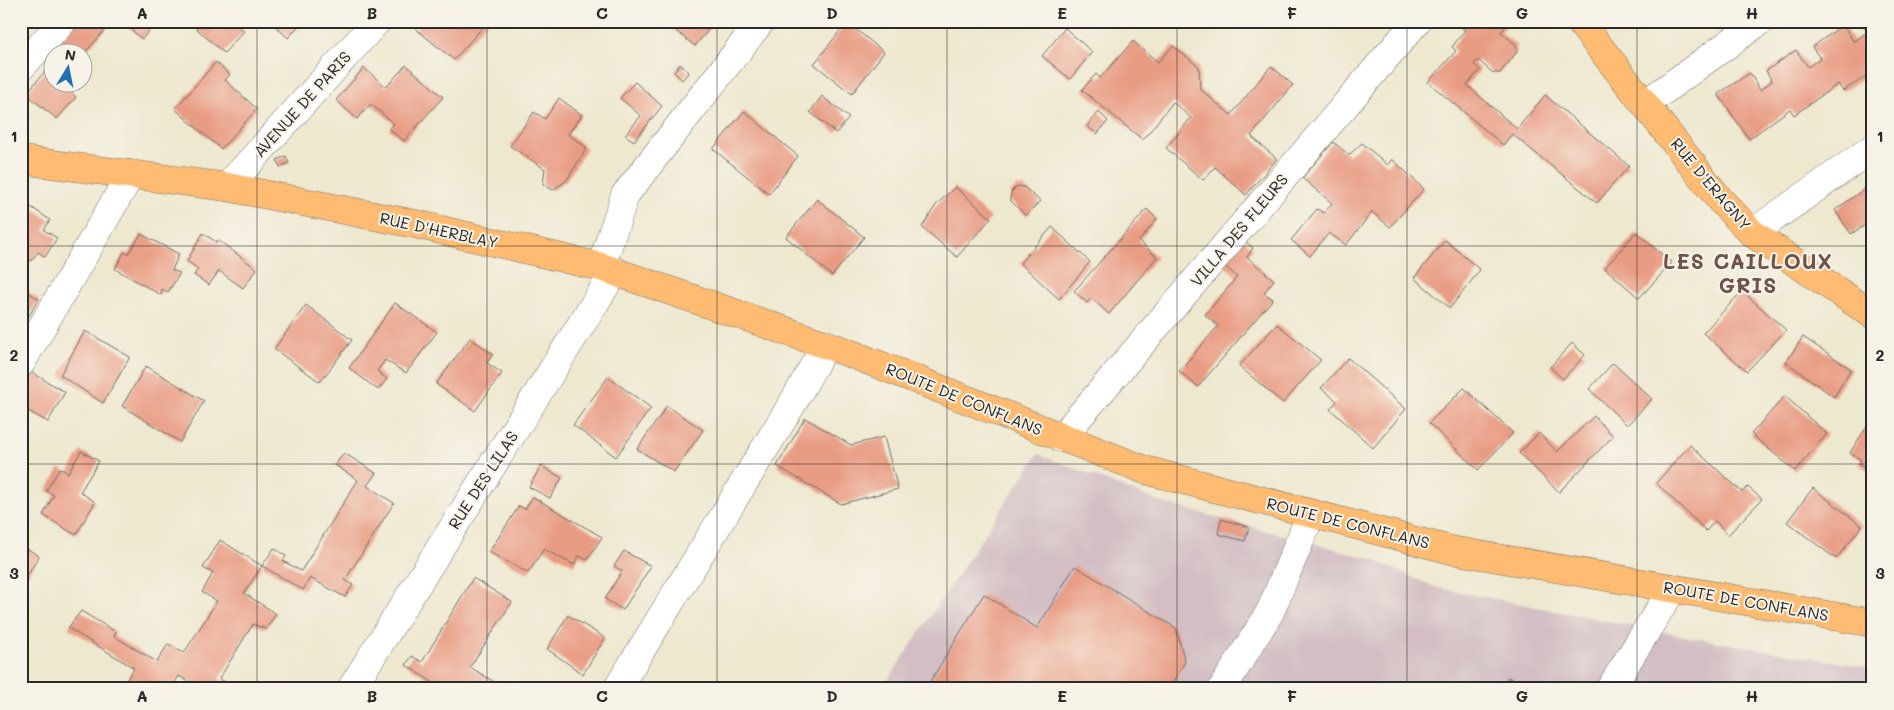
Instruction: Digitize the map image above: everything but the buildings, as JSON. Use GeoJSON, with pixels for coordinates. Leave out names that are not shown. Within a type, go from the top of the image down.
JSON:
{"type":"FeatureCollection","features":[{"type":"Feature","properties":{"kind":"main road","name":"RUE D'ERAGNY"},"geometry":{"type":"LineString","coordinates":[[1579,21],[1721,201],[1752,233],[1873,315]]}},
{"type":"Feature","properties":{"kind":"main road","name":"RUE D'HERBLAY"},"geometry":{"type":"LineString","coordinates":[[21,160],[227,187],[415,224],[608,269],[835,347]]}},
{"type":"Feature","properties":{"kind":"main road","name":"ROUTE DE CONFLANS"},"geometry":{"type":"LineString","coordinates":[[835,347],[1145,470],[1451,550],[1873,623]]}},
{"type":"Feature","properties":{"kind":"street"},"geometry":{"type":"LineString","coordinates":[[21,68],[63,21]]}},
{"type":"Feature","properties":{"kind":"street","name":"AVENUE DE PARIS"},"geometry":{"type":"LineString","coordinates":[[227,187],[376,21]]}},
{"type":"Feature","properties":{"kind":"street","name":"RUE DES LILAS"},"geometry":{"type":"LineString","coordinates":[[351,689],[608,269],[625,195],[762,21]]}},
{"type":"Feature","properties":{"kind":"street","name":"VILLA DES FLEURS"},"geometry":{"type":"LineString","coordinates":[[1061,438],[1417,21]]}},
{"type":"Feature","properties":{"kind":"street"},"geometry":{"type":"LineString","coordinates":[[1645,104],[1760,21]]}},
{"type":"Feature","properties":{"kind":"street"},"geometry":{"type":"LineString","coordinates":[[1752,233],[1873,148]]}},
{"type":"Feature","properties":{"kind":"street"},"geometry":{"type":"LineString","coordinates":[[21,363],[131,174]]}},
{"type":"Feature","properties":{"kind":"street"},"geometry":{"type":"LineString","coordinates":[[617,689],[794,401],[835,347]]}},
{"type":"Feature","properties":{"kind":"street"},"geometry":{"type":"LineString","coordinates":[[1222,689],[1270,612],[1311,514]]}},
{"type":"Feature","properties":{"kind":"street"},"geometry":{"type":"LineString","coordinates":[[1610,689],[1673,588]]}},
{"type":"Feature","properties":{"kind":"shaded area"},"geometry":{"type":"Polygon","coordinates":[[[1038,454],[1160,502],[1372,559],[1434,587],[1689,637],[1873,668],[1873,689],[882,689],[1038,454]]]}},
{"type":"Feature","properties":{"kind":"district","name":"LES CAILLOUX GRIS"},"geometry":{"type":"Point","coordinates":[1748,274]}}]}
